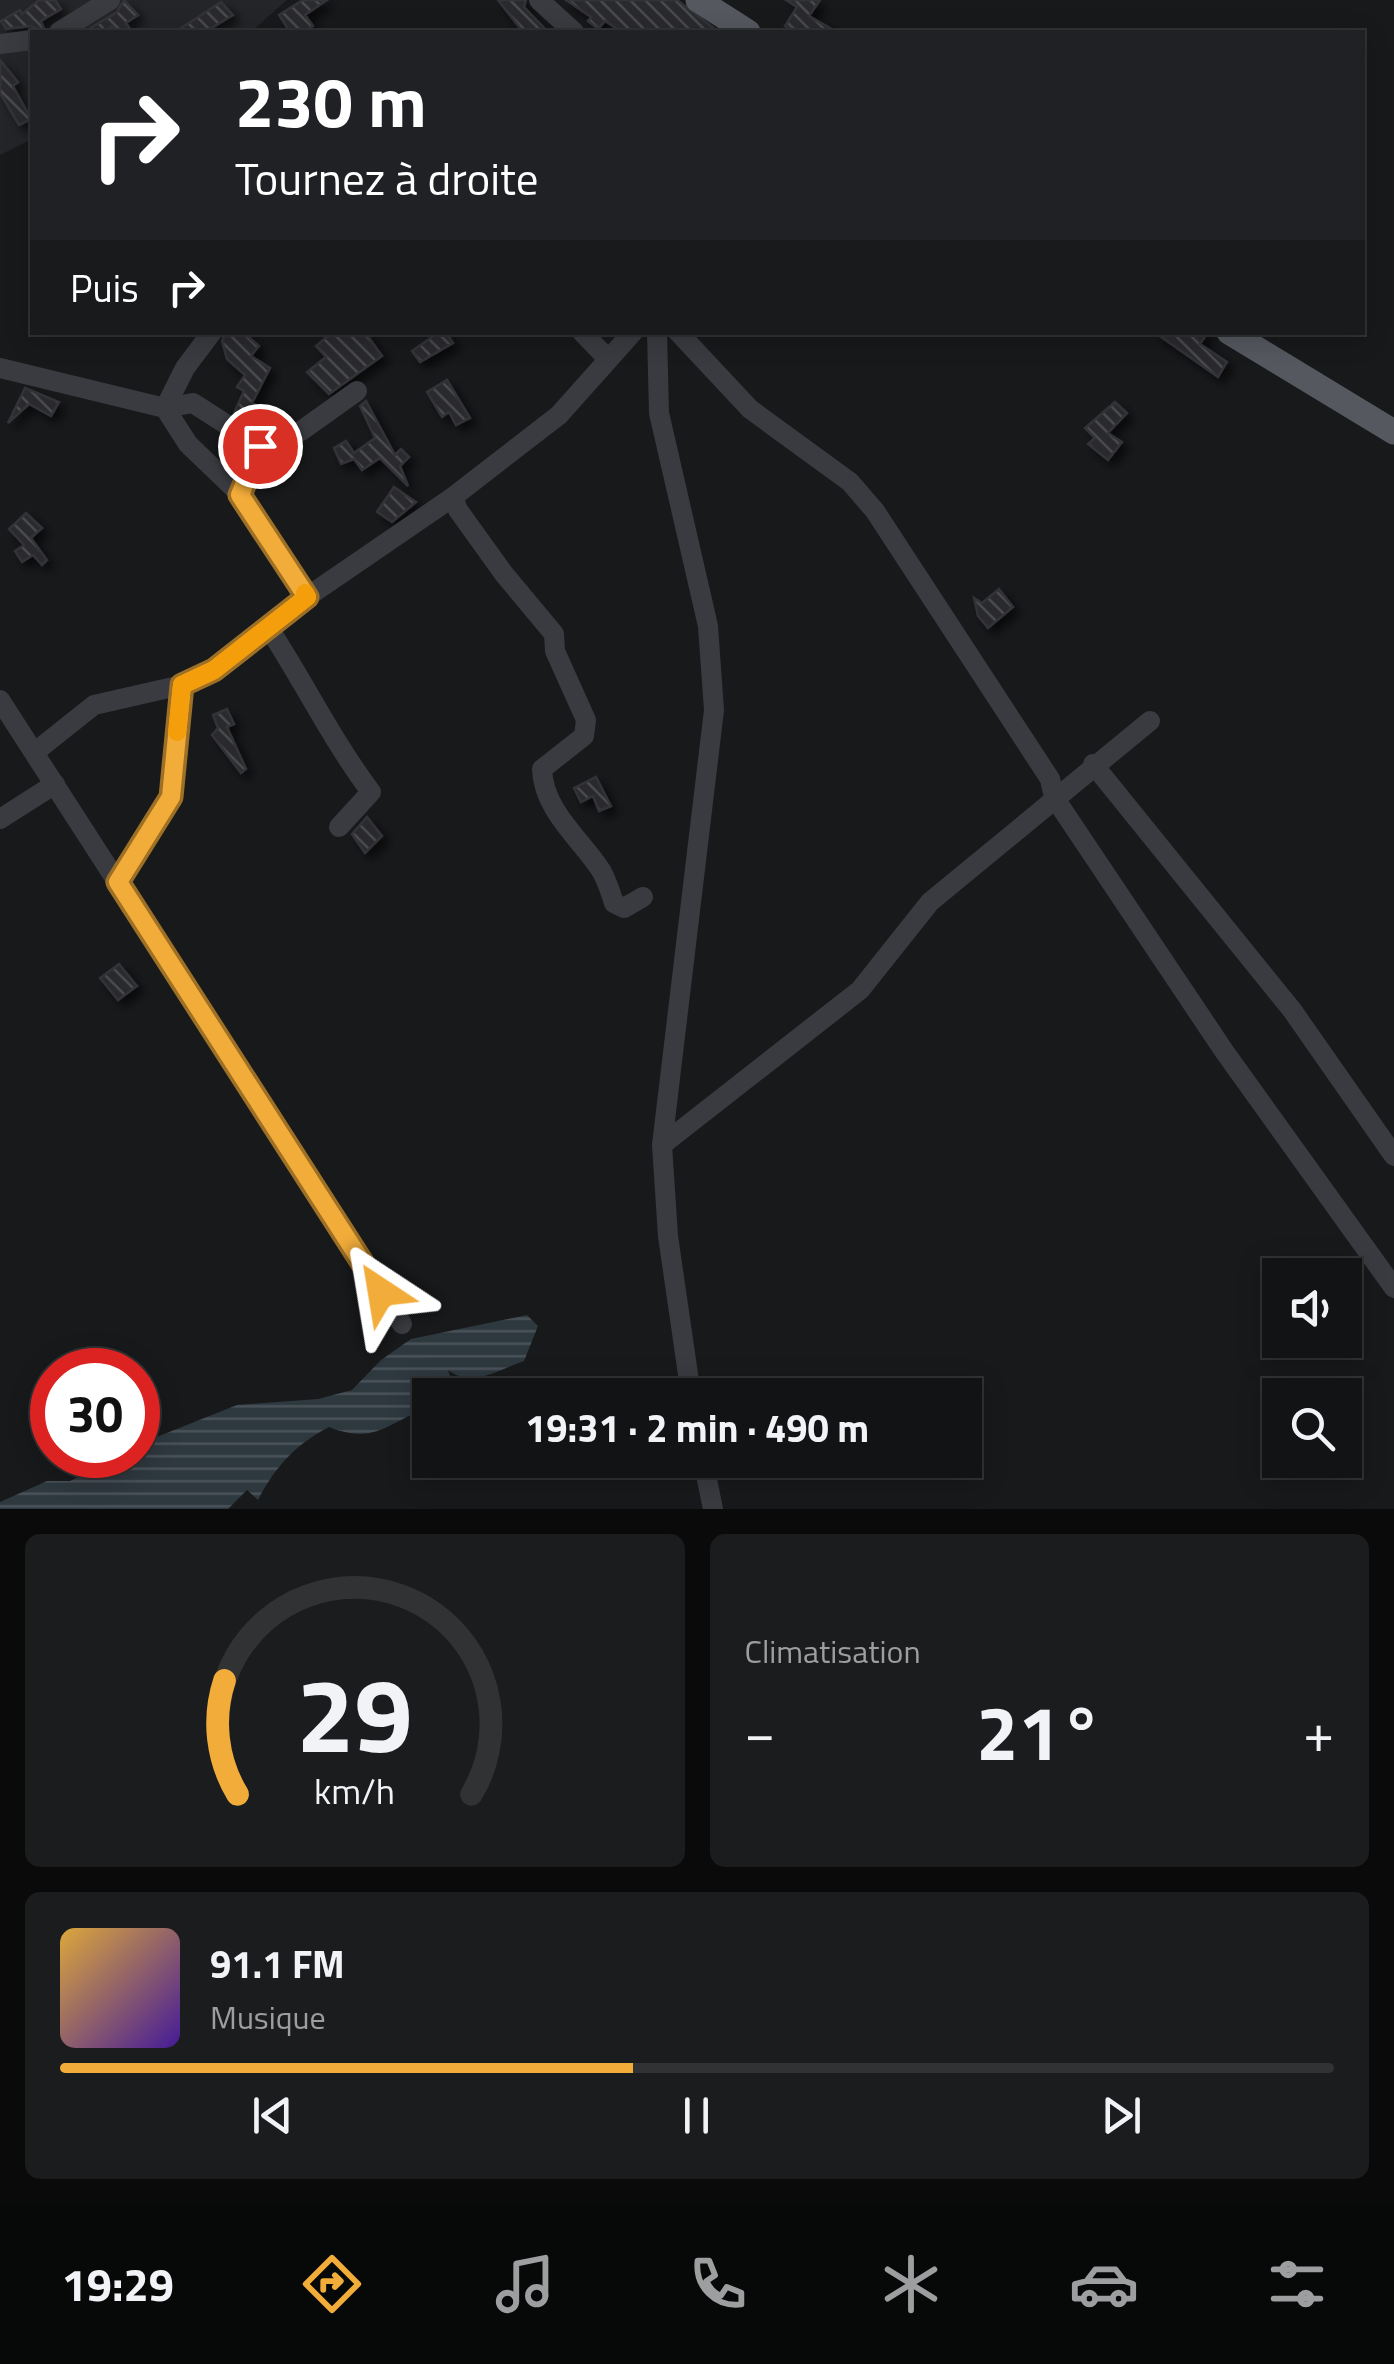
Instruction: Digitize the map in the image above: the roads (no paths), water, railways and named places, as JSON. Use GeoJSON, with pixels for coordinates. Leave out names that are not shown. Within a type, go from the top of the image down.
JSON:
{"type":"FeatureCollection","features":[{"type":"Feature","properties":{"kind":"main road"},"geometry":{"type":"LineString","coordinates":[[698,0],[745,30]]}},
{"type":"Feature","properties":{"kind":"main road"},"geometry":{"type":"LineString","coordinates":[[1234,335],[1394,432]]}},
{"type":"Feature","properties":{"kind":"street"},"geometry":{"type":"LineString","coordinates":[[62,30],[110,0]]}},
{"type":"Feature","properties":{"kind":"street"},"geometry":{"type":"LineString","coordinates":[[538,0],[572,30]]}},
{"type":"Feature","properties":{"kind":"street"},"geometry":{"type":"LineString","coordinates":[[0,44],[30,40]]}},
{"type":"Feature","properties":{"kind":"street"},"geometry":{"type":"LineString","coordinates":[[165,408],[184,368],[210,335]]}},
{"type":"Feature","properties":{"kind":"street"},"geometry":{"type":"LineString","coordinates":[[585,335],[608,359]]}},
{"type":"Feature","properties":{"kind":"street"},"geometry":{"type":"LineString","coordinates":[[34,752],[94,705],[182,685],[214,670],[307,597],[453,496],[559,416],[629,335]]}},
{"type":"Feature","properties":{"kind":"street"},"geometry":{"type":"LineString","coordinates":[[657,335],[659,413],[708,626],[714,710],[662,1145],[668,1236],[689,1378]]}},
{"type":"Feature","properties":{"kind":"street"},"geometry":{"type":"LineString","coordinates":[[681,335],[750,409],[850,482],[875,511],[1050,779],[1054,796],[1224,1051],[1394,1288]]}},
{"type":"Feature","properties":{"kind":"street"},"geometry":{"type":"LineString","coordinates":[[2,371],[165,408],[193,403],[260,446]]}},
{"type":"Feature","properties":{"kind":"street"},"geometry":{"type":"LineString","coordinates":[[240,495],[260,446],[301,431],[358,391]]}},
{"type":"Feature","properties":{"kind":"street"},"geometry":{"type":"LineString","coordinates":[[165,408],[188,444],[240,495],[307,597]]}},
{"type":"Feature","properties":{"kind":"street"},"geometry":{"type":"LineString","coordinates":[[453,496],[458,510],[504,574],[554,634],[555,651],[586,720],[584,736],[542,769],[542,783],[554,807],[600,868],[614,903],[624,908],[643,897]]}},
{"type":"Feature","properties":{"kind":"street"},"geometry":{"type":"LineString","coordinates":[[268,627],[318,703],[336,745],[372,792],[339,827]]}},
{"type":"Feature","properties":{"kind":"street"},"geometry":{"type":"LineString","coordinates":[[118,882],[171,797],[182,685]]}},
{"type":"Feature","properties":{"kind":"street"},"geometry":{"type":"LineString","coordinates":[[0,700],[402,1324]]}},
{"type":"Feature","properties":{"kind":"street"},"geometry":{"type":"LineString","coordinates":[[662,1145],[860,990],[930,902],[1054,796],[1150,721]]}},
{"type":"Feature","properties":{"kind":"street"},"geometry":{"type":"LineString","coordinates":[[1094,764],[1292,1010],[1394,1156]]}},
{"type":"Feature","properties":{"kind":"street"},"geometry":{"type":"LineString","coordinates":[[0,819],[55,784]]}},
{"type":"Feature","properties":{"kind":"street"},"geometry":{"type":"LineString","coordinates":[[707,1478],[713,1509]]}}]}
